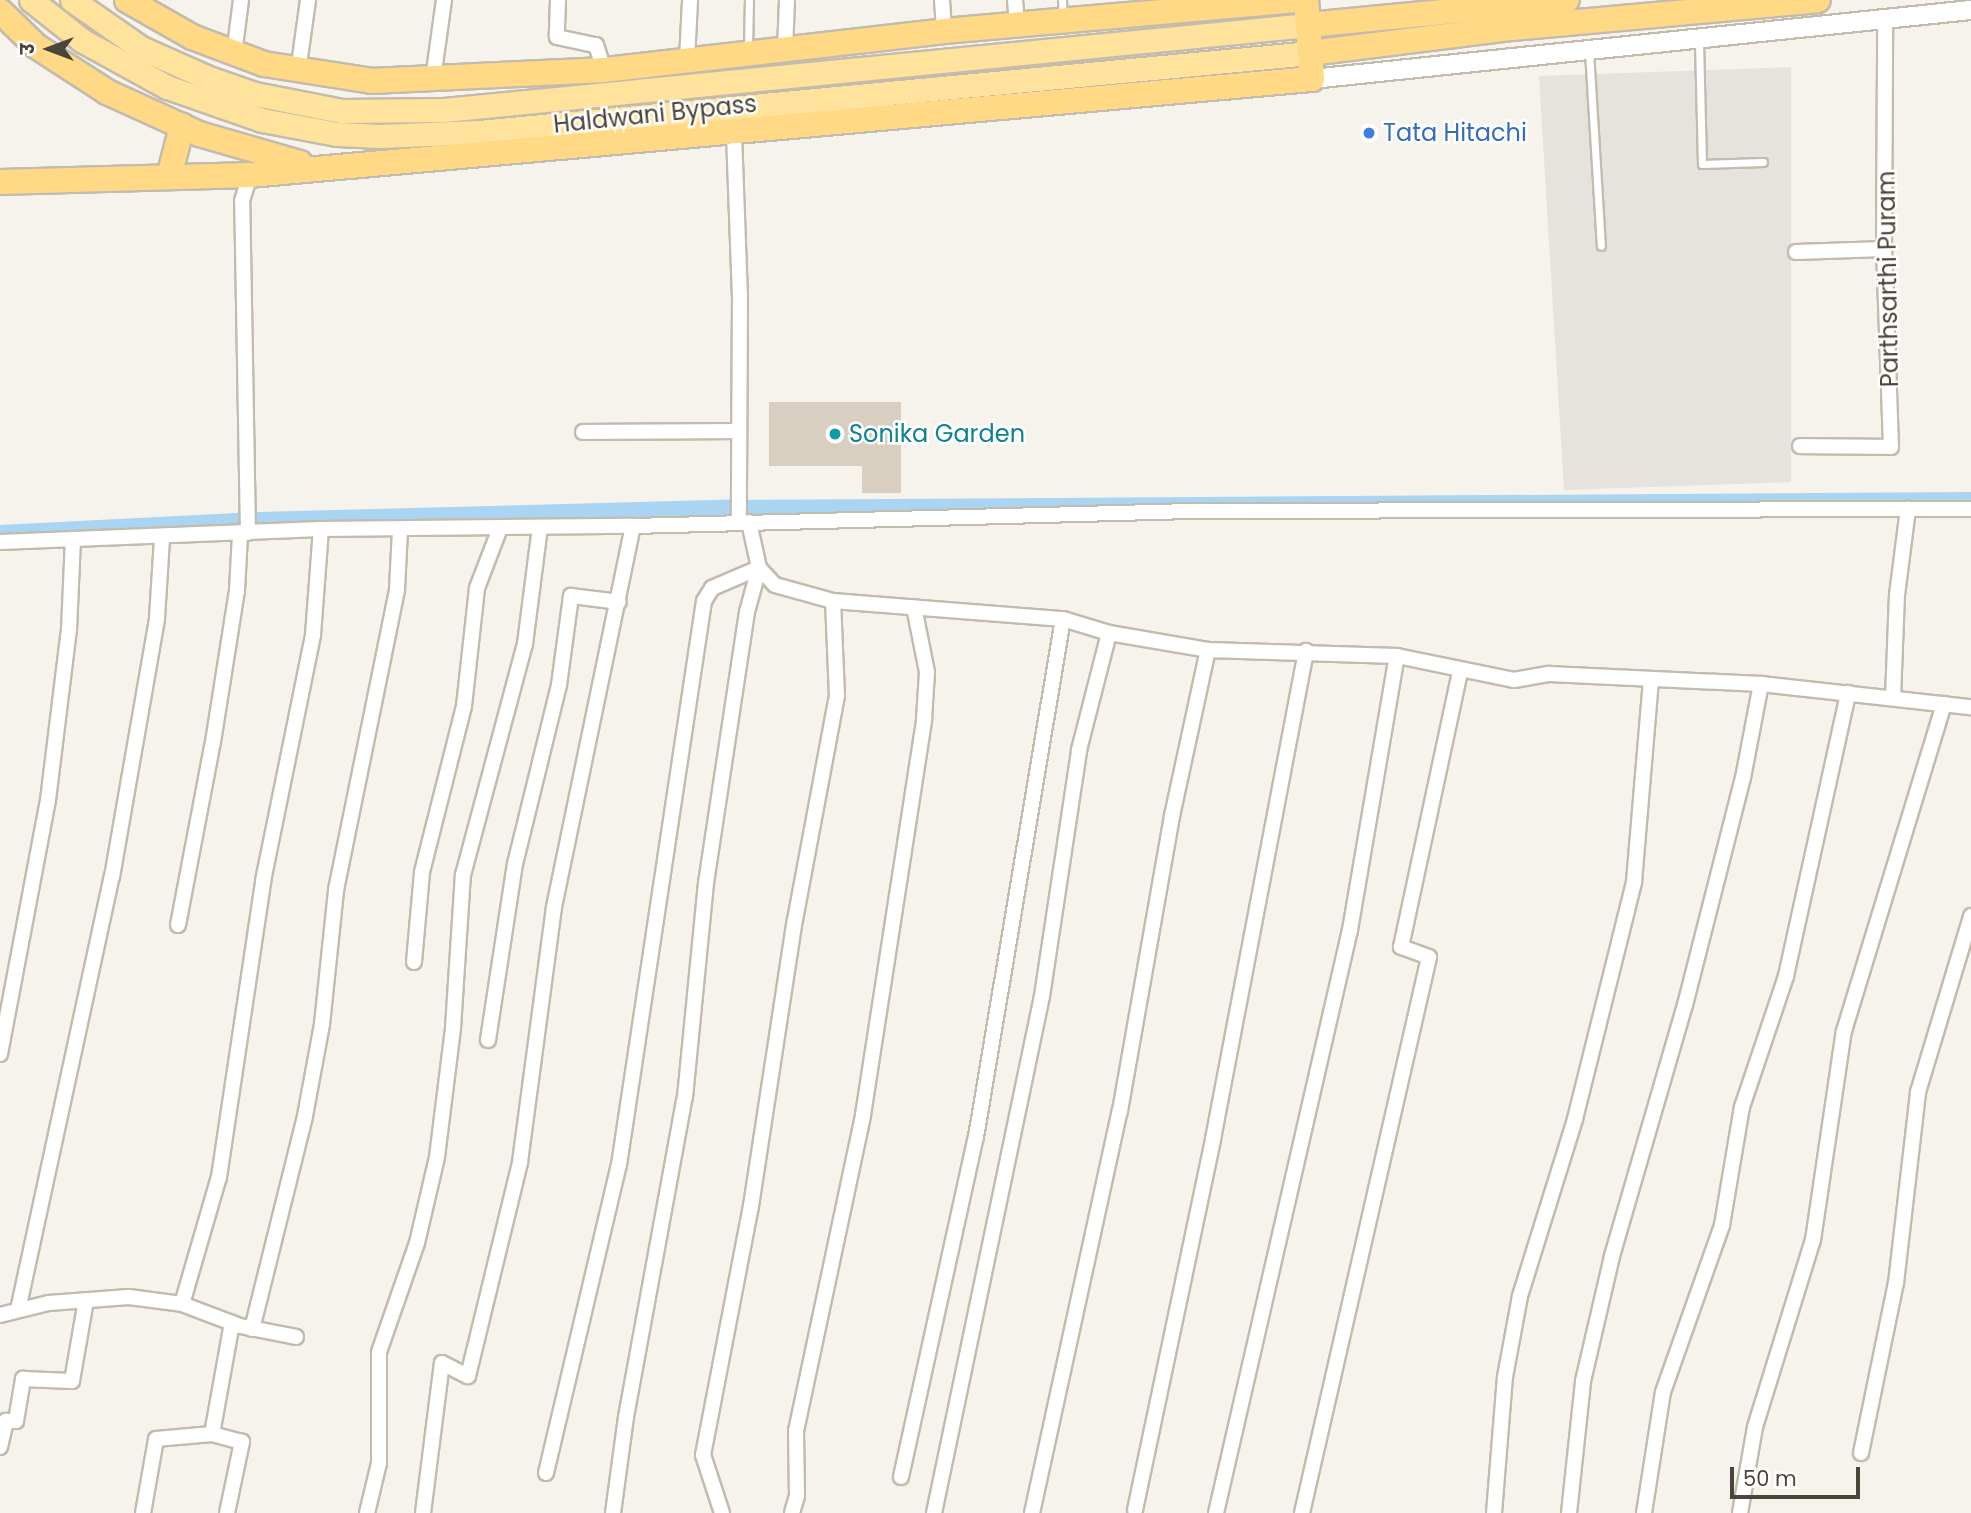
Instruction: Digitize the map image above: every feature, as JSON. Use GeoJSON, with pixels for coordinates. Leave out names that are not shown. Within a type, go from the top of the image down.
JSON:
{"type":"FeatureCollection","features":[{"type":"Feature","properties":{"kind":"highway"},"geometry":{"type":"LineString","coordinates":[[127,0],[192,37],[234,54],[298,72],[372,81],[604,69],[1017,25],[1063,11],[1300,0]]}},
{"type":"Feature","properties":{"kind":"highway"},"geometry":{"type":"LineString","coordinates":[[0,182],[250,175],[734,134],[1312,79],[1306,0]]}},
{"type":"Feature","properties":{"kind":"highway"},"geometry":{"type":"LineString","coordinates":[[1308,25],[1567,0]]}},
{"type":"Feature","properties":{"kind":"highway"},"geometry":{"type":"LineString","coordinates":[[1310,53],[1512,28],[1818,0]]}},
{"type":"Feature","properties":{"kind":"highway"},"geometry":{"type":"LineString","coordinates":[[0,11],[36,46],[107,92],[182,126],[281,160],[336,168]]}},
{"type":"Feature","properties":{"kind":"highway"},"geometry":{"type":"LineString","coordinates":[[169,177],[182,126]]}},
{"type":"Feature","properties":{"kind":"main road","name":"Haldwani Bypass"},"geometry":{"type":"LineString","coordinates":[[31,0],[83,41],[167,87],[262,120],[337,134],[479,132],[1310,53]]}},
{"type":"Feature","properties":{"kind":"main road","name":"Haldwani Bypass"},"geometry":{"type":"LineString","coordinates":[[72,0],[141,48],[206,77],[255,94],[342,111],[443,110],[1308,25]]}},
{"type":"Feature","properties":{"kind":"street"},"geometry":{"type":"LineString","coordinates":[[234,54],[241,0]]}},
{"type":"Feature","properties":{"kind":"street"},"geometry":{"type":"LineString","coordinates":[[298,72],[308,0]]}},
{"type":"Feature","properties":{"kind":"street"},"geometry":{"type":"LineString","coordinates":[[433,79],[444,0]]}},
{"type":"Feature","properties":{"kind":"street"},"geometry":{"type":"LineString","coordinates":[[558,0],[557,37],[596,45],[604,69]]}},
{"type":"Feature","properties":{"kind":"street"},"geometry":{"type":"LineString","coordinates":[[687,60],[690,0]]}},
{"type":"Feature","properties":{"kind":"street"},"geometry":{"type":"LineString","coordinates":[[785,50],[787,0]]}},
{"type":"Feature","properties":{"kind":"street"},"geometry":{"type":"LineString","coordinates":[[942,0],[944,31]]}},
{"type":"Feature","properties":{"kind":"street"},"geometry":{"type":"LineString","coordinates":[[1016,0],[1017,25]]}},
{"type":"Feature","properties":{"kind":"street"},"geometry":{"type":"LineString","coordinates":[[1312,79],[1589,49],[1699,41],[1971,10]]}},
{"type":"Feature","properties":{"kind":"street","name":"Parthsarthi Puram"},"geometry":{"type":"LineString","coordinates":[[1800,446],[1891,447],[1884,249],[1885,21]]}},
{"type":"Feature","properties":{"kind":"street"},"geometry":{"type":"LineString","coordinates":[[734,134],[740,295],[736,431],[742,515],[759,568],[775,585],[833,601],[1063,619],[1109,633],[1208,650],[1306,651],[1397,656],[1460,672],[1514,680],[1549,674],[1651,681],[1761,684],[1971,707]]}},
{"type":"Feature","properties":{"kind":"street"},"geometry":{"type":"LineString","coordinates":[[178,925],[213,742],[246,528],[242,201],[250,175]]}},
{"type":"Feature","properties":{"kind":"street"},"geometry":{"type":"LineString","coordinates":[[1796,252],[1884,249]]}},
{"type":"Feature","properties":{"kind":"street"},"geometry":{"type":"LineString","coordinates":[[583,432],[736,431]]}},
{"type":"Feature","properties":{"kind":"street"},"geometry":{"type":"LineString","coordinates":[[1893,698],[1897,595],[1908,509]]}},
{"type":"Feature","properties":{"kind":"street"},"geometry":{"type":"LineString","coordinates":[[0,542],[162,538],[246,528],[633,526],[742,515],[1971,509]]}},
{"type":"Feature","properties":{"kind":"street"},"geometry":{"type":"LineString","coordinates":[[423,1513],[442,1363],[468,1376],[520,1162],[554,907],[633,526]]}},
{"type":"Feature","properties":{"kind":"street"},"geometry":{"type":"LineString","coordinates":[[367,1513],[379,1464],[379,1352],[417,1243],[437,1157],[453,1028],[460,898],[527,630],[540,527]]}},
{"type":"Feature","properties":{"kind":"street"},"geometry":{"type":"LineString","coordinates":[[415,962],[422,872],[464,706],[477,588],[500,528]]}},
{"type":"Feature","properties":{"kind":"street"},"geometry":{"type":"LineString","coordinates":[[181,1304],[219,1177],[262,881],[313,635],[321,529]]}},
{"type":"Feature","properties":{"kind":"street"},"geometry":{"type":"LineString","coordinates":[[253,1329],[317,1050],[336,890],[397,589],[400,529]]}},
{"type":"Feature","properties":{"kind":"street"},"geometry":{"type":"LineString","coordinates":[[18,1310],[112,877],[157,618],[162,538]]}},
{"type":"Feature","properties":{"kind":"street"},"geometry":{"type":"LineString","coordinates":[[0,1055],[48,800],[69,630],[73,539]]}},
{"type":"Feature","properties":{"kind":"street"},"geometry":{"type":"LineString","coordinates":[[546,1473],[619,1166],[704,601],[712,588],[759,568]]}},
{"type":"Feature","properties":{"kind":"street"},"geometry":{"type":"LineString","coordinates":[[613,1513],[626,1417],[684,1097],[706,883],[747,612],[759,568]]}},
{"type":"Feature","properties":{"kind":"street"},"geometry":{"type":"LineString","coordinates":[[488,1040],[515,864],[559,685],[571,596],[619,602]]}},
{"type":"Feature","properties":{"kind":"street"},"geometry":{"type":"LineString","coordinates":[[722,1513],[703,1455],[751,1206],[794,920],[837,696],[833,601]]}},
{"type":"Feature","properties":{"kind":"street"},"geometry":{"type":"LineString","coordinates":[[792,1513],[797,1496],[796,1432],[863,1115],[923,719],[927,672],[914,607]]}},
{"type":"Feature","properties":{"kind":"street"},"geometry":{"type":"LineString","coordinates":[[901,1476],[976,1137],[1063,619]]}},
{"type":"Feature","properties":{"kind":"street"},"geometry":{"type":"LineString","coordinates":[[934,1513],[1042,996],[1079,750],[1109,633]]}},
{"type":"Feature","properties":{"kind":"street"},"geometry":{"type":"LineString","coordinates":[[1032,1513],[1120,1111],[1172,816],[1208,650]]}},
{"type":"Feature","properties":{"kind":"street"},"geometry":{"type":"LineString","coordinates":[[1135,1510],[1179,1311],[1306,651]]}},
{"type":"Feature","properties":{"kind":"street"},"geometry":{"type":"LineString","coordinates":[[1216,1513],[1350,930],[1397,656]]}},
{"type":"Feature","properties":{"kind":"street"},"geometry":{"type":"LineString","coordinates":[[1302,1513],[1429,957],[1401,947],[1460,672]]}},
{"type":"Feature","properties":{"kind":"street"},"geometry":{"type":"LineString","coordinates":[[1494,1513],[1505,1377],[1520,1296],[1575,1119],[1634,882],[1651,681]]}},
{"type":"Feature","properties":{"kind":"street"},"geometry":{"type":"LineString","coordinates":[[1569,1513],[1583,1381],[1600,1306],[1685,1005],[1743,778],[1761,684]]}},
{"type":"Feature","properties":{"kind":"street"},"geometry":{"type":"LineString","coordinates":[[1644,1513],[1663,1392],[1722,1226],[1742,1107],[1786,976],[1848,693]]}},
{"type":"Feature","properties":{"kind":"street"},"geometry":{"type":"LineString","coordinates":[[1740,1513],[1755,1427],[1813,1240],[1844,1031],[1944,704]]}},
{"type":"Feature","properties":{"kind":"street"},"geometry":{"type":"LineString","coordinates":[[1861,1453],[1896,1283],[1918,1092],[1971,916]]}},
{"type":"Feature","properties":{"kind":"street"},"geometry":{"type":"LineString","coordinates":[[0,1315],[86,1300],[129,1297],[181,1304],[232,1323],[296,1337]]}},
{"type":"Feature","properties":{"kind":"street"},"geometry":{"type":"LineString","coordinates":[[0,1447],[6,1421],[16,1421],[23,1379],[72,1381],[86,1300]]}},
{"type":"Feature","properties":{"kind":"street"},"geometry":{"type":"LineString","coordinates":[[212,1434],[232,1323]]}},
{"type":"Feature","properties":{"kind":"street"},"geometry":{"type":"LineString","coordinates":[[143,1513],[156,1439],[212,1434],[242,1442],[227,1513]]}},
{"type":"Feature","properties":{"kind":"lane"},"geometry":{"type":"LineString","coordinates":[[747,54],[749,0]]}},
{"type":"Feature","properties":{"kind":"lane"},"geometry":{"type":"LineString","coordinates":[[1699,41],[1702,164],[1763,162]]}},
{"type":"Feature","properties":{"kind":"lane"},"geometry":{"type":"LineString","coordinates":[[1589,49],[1601,246]]}},
{"type":"Feature","properties":{"kind":"shaded area"},"geometry":{"type":"Polygon","coordinates":[[[1791,67],[1791,482],[1564,490],[1539,76],[1791,67]]]}},
{"type":"Feature","properties":{"kind":"building","name":"Sonika Garden"},"geometry":{"type":"Polygon","coordinates":[[[769,402],[901,402],[901,493],[862,493],[862,466],[769,466],[769,402]]]}},
{"type":"Feature","properties":{"kind":"waterway"},"geometry":{"type":"LineString","coordinates":[[0,534],[259,521],[732,509],[1971,501]]}},
{"type":"Feature","properties":{"kind":"place","name":"Tata Hitachi"},"geometry":{"type":"Point","coordinates":[1369,133]}},
{"type":"Feature","properties":{"kind":"place","name":"Sonika Garden"},"geometry":{"type":"Point","coordinates":[835,434]}}]}
